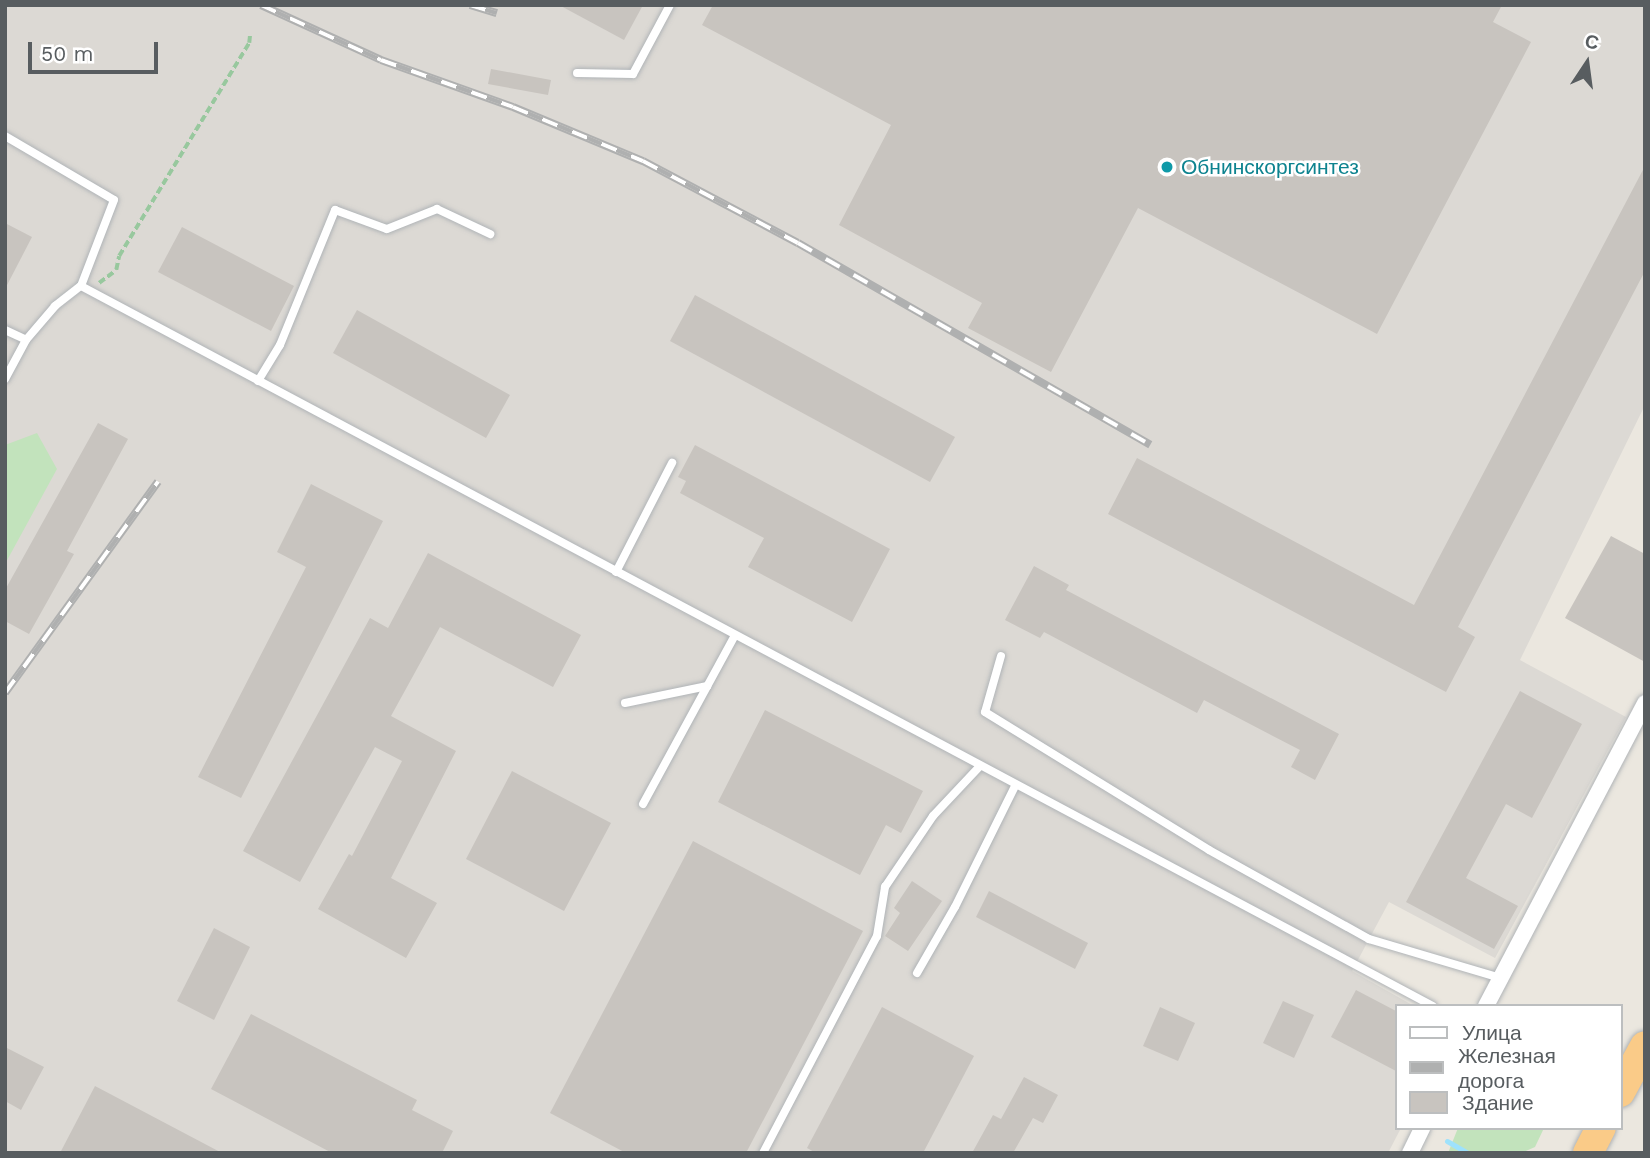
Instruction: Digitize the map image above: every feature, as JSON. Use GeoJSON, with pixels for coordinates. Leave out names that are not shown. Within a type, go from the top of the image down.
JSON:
{"type":"FeatureCollection","features":[{"type":"Feature","properties":{"kind":"highway"},"geometry":{"type":"LineString","coordinates":[[1622,1088],[1645,1046]]}},
{"type":"Feature","properties":{"kind":"highway"},"geometry":{"type":"LineString","coordinates":[[1588,1153],[1600,1130]]}},
{"type":"Feature","properties":{"kind":"street"},"geometry":{"type":"LineString","coordinates":[[1487,1004],[1645,703]]}},
{"type":"Feature","properties":{"kind":"street"},"geometry":{"type":"LineString","coordinates":[[1410,1153],[1421,1130]]}},
{"type":"Feature","properties":{"kind":"lane"},"geometry":{"type":"LineString","coordinates":[[577,73],[633,74],[670,5]]}},
{"type":"Feature","properties":{"kind":"lane"},"geometry":{"type":"LineString","coordinates":[[5,136],[114,200],[81,286],[55,306],[26,340],[5,379]]}},
{"type":"Feature","properties":{"kind":"lane"},"geometry":{"type":"LineString","coordinates":[[258,381],[280,345],[335,210],[387,229],[437,209],[490,234]]}},
{"type":"Feature","properties":{"kind":"lane"},"geometry":{"type":"LineString","coordinates":[[81,286],[1015,786],[1429,1004]]}},
{"type":"Feature","properties":{"kind":"lane"},"geometry":{"type":"LineString","coordinates":[[5,330],[26,340]]}},
{"type":"Feature","properties":{"kind":"lane"},"geometry":{"type":"LineString","coordinates":[[616,572],[672,463]]}},
{"type":"Feature","properties":{"kind":"lane"},"geometry":{"type":"LineString","coordinates":[[643,804],[735,635]]}},
{"type":"Feature","properties":{"kind":"lane"},"geometry":{"type":"LineString","coordinates":[[1001,656],[985,712],[1209,850],[1369,939],[1502,978]]}},
{"type":"Feature","properties":{"kind":"lane"},"geometry":{"type":"LineString","coordinates":[[625,703],[707,686]]}},
{"type":"Feature","properties":{"kind":"lane"},"geometry":{"type":"LineString","coordinates":[[763,1153],[877,936],[885,887],[933,817],[980,766]]}},
{"type":"Feature","properties":{"kind":"lane"},"geometry":{"type":"LineString","coordinates":[[917,973],[955,907],[1015,786]]}},
{"type":"Feature","properties":{"kind":"path"},"geometry":{"type":"LineString","coordinates":[[90,291],[116,270],[120,256],[249,43],[250,33]]}},
{"type":"Feature","properties":{"kind":"shaded area"},"geometry":{"type":"Polygon","coordinates":[[[5,5],[1645,5],[1645,405],[1520,660],[1626,717],[1495,958],[1389,902],[1352,971],[1410,1004],[1394,1004],[1394,1130],[1400,1130],[1388,1153],[5,1153],[5,5]]]}},
{"type":"Feature","properties":{"kind":"green space"},"geometry":{"type":"Polygon","coordinates":[[[37,433],[57,469],[5,564],[5,445],[37,433]]]}},
{"type":"Feature","properties":{"kind":"green space"},"geometry":{"type":"Polygon","coordinates":[[[1457,1130],[1543,1130],[1535,1147],[1521,1153],[1448,1153],[1457,1130]]]}},
{"type":"Feature","properties":{"kind":"building"},"geometry":{"type":"Polygon","coordinates":[[[559,5],[643,5],[624,40],[559,5]]]}},
{"type":"Feature","properties":{"kind":"building","name":"Обнинскоргсинтез"},"geometry":{"type":"Polygon","coordinates":[[[713,5],[1502,5],[1493,22],[1531,42],[1377,334],[1138,208],[1051,372],[968,328],[982,303],[839,225],[891,125],[702,25],[713,5]]]}},
{"type":"Feature","properties":{"kind":"building"},"geometry":{"type":"Polygon","coordinates":[[[491,69],[551,80],[548,95],[488,84],[491,69]]]}},
{"type":"Feature","properties":{"kind":"building"},"geometry":{"type":"Polygon","coordinates":[[[1645,166],[1645,271],[1458,627],[1475,637],[1446,692],[1108,514],[1137,458],[1414,605],[1645,166]]]}},
{"type":"Feature","properties":{"kind":"building"},"geometry":{"type":"Polygon","coordinates":[[[5,223],[32,237],[5,289],[5,223]]]}},
{"type":"Feature","properties":{"kind":"building"},"geometry":{"type":"Polygon","coordinates":[[[182,227],[294,286],[271,331],[158,272],[182,227]]]}},
{"type":"Feature","properties":{"kind":"building"},"geometry":{"type":"Polygon","coordinates":[[[695,295],[955,437],[930,482],[670,341],[695,295]]]}},
{"type":"Feature","properties":{"kind":"building"},"geometry":{"type":"Polygon","coordinates":[[[357,310],[510,395],[486,438],[333,353],[357,310]]]}},
{"type":"Feature","properties":{"kind":"building"},"geometry":{"type":"Polygon","coordinates":[[[98,423],[128,439],[67,551],[74,554],[29,634],[5,621],[5,590],[98,423]]]}},
{"type":"Feature","properties":{"kind":"building"},"geometry":{"type":"Polygon","coordinates":[[[695,445],[890,549],[852,622],[748,567],[764,538],[680,493],[686,481],[678,477],[695,445]]]}},
{"type":"Feature","properties":{"kind":"building"},"geometry":{"type":"Polygon","coordinates":[[[311,484],[383,521],[241,798],[198,777],[306,567],[277,552],[311,484]]]}},
{"type":"Feature","properties":{"kind":"building"},"geometry":{"type":"Polygon","coordinates":[[[1611,536],[1645,554],[1645,662],[1565,618],[1611,536]]]}},
{"type":"Feature","properties":{"kind":"building"},"geometry":{"type":"Polygon","coordinates":[[[428,553],[581,635],[553,687],[440,627],[391,716],[456,751],[391,878],[437,903],[406,958],[318,909],[349,854],[352,856],[402,761],[375,747],[300,882],[243,851],[370,618],[388,628],[428,553]]]}},
{"type":"Feature","properties":{"kind":"building"},"geometry":{"type":"Polygon","coordinates":[[[1034,566],[1069,585],[1066,590],[1339,734],[1315,780],[1291,767],[1300,750],[1204,700],[1197,713],[1044,632],[1040,638],[1005,620],[1034,566]]]}},
{"type":"Feature","properties":{"kind":"building"},"geometry":{"type":"Polygon","coordinates":[[[1520,691],[1582,724],[1532,818],[1506,804],[1466,878],[1518,906],[1494,949],[1406,902],[1520,691]]]}},
{"type":"Feature","properties":{"kind":"building"},"geometry":{"type":"Polygon","coordinates":[[[765,710],[923,791],[901,833],[886,825],[860,875],[718,802],[765,710]]]}},
{"type":"Feature","properties":{"kind":"building"},"geometry":{"type":"Polygon","coordinates":[[[512,771],[611,823],[564,911],[466,859],[512,771]]]}},
{"type":"Feature","properties":{"kind":"building"},"geometry":{"type":"Polygon","coordinates":[[[693,841],[863,931],[746,1153],[626,1153],[550,1113],[693,841]]]}},
{"type":"Feature","properties":{"kind":"building"},"geometry":{"type":"Polygon","coordinates":[[[912,881],[942,901],[908,951],[885,936],[900,913],[894,908],[912,881]]]}},
{"type":"Feature","properties":{"kind":"building"},"geometry":{"type":"Polygon","coordinates":[[[989,891],[1088,943],[1075,969],[976,917],[989,891]]]}},
{"type":"Feature","properties":{"kind":"building"},"geometry":{"type":"Polygon","coordinates":[[[214,928],[250,947],[214,1020],[177,1001],[214,928]]]}},
{"type":"Feature","properties":{"kind":"building"},"geometry":{"type":"Polygon","coordinates":[[[1356,990],[1394,1010],[1394,1070],[1331,1037],[1356,990]]]}},
{"type":"Feature","properties":{"kind":"building"},"geometry":{"type":"Polygon","coordinates":[[[1283,1001],[1314,1015],[1294,1058],[1263,1043],[1283,1001]]]}},
{"type":"Feature","properties":{"kind":"building"},"geometry":{"type":"Polygon","coordinates":[[[882,1007],[974,1056],[923,1153],[816,1153],[807,1148],[882,1007]]]}},
{"type":"Feature","properties":{"kind":"building"},"geometry":{"type":"Polygon","coordinates":[[[1160,1007],[1195,1023],[1178,1061],[1143,1046],[1160,1007]]]}},
{"type":"Feature","properties":{"kind":"building"},"geometry":{"type":"Polygon","coordinates":[[[251,1014],[417,1100],[412,1110],[453,1131],[442,1153],[332,1153],[211,1089],[251,1014]]]}},
{"type":"Feature","properties":{"kind":"building"},"geometry":{"type":"Polygon","coordinates":[[[5,1047],[44,1067],[21,1110],[5,1101],[5,1047]]]}},
{"type":"Feature","properties":{"kind":"building"},"geometry":{"type":"Polygon","coordinates":[[[1024,1077],[1058,1095],[1043,1123],[1033,1118],[1013,1153],[972,1153],[993,1115],[1001,1119],[1024,1077]]]}},
{"type":"Feature","properties":{"kind":"building"},"geometry":{"type":"Polygon","coordinates":[[[95,1086],[222,1153],[60,1153],[95,1086]]]}},
{"type":"Feature","properties":{"kind":"waterway"},"geometry":{"type":"LineString","coordinates":[[1447,1141],[1468,1153]]}},
{"type":"Feature","properties":{"kind":"railway"},"geometry":{"type":"LineString","coordinates":[[261,5],[381,60],[513,107],[643,161],[798,243],[1150,445]]}},
{"type":"Feature","properties":{"kind":"railway"},"geometry":{"type":"LineString","coordinates":[[470,5],[497,13]]}},
{"type":"Feature","properties":{"kind":"railway"},"geometry":{"type":"LineString","coordinates":[[5,693],[158,482]]}},
{"type":"Feature","properties":{"kind":"place","name":"Обнинскоргсинтез"},"geometry":{"type":"Point","coordinates":[1167,167]}}]}
